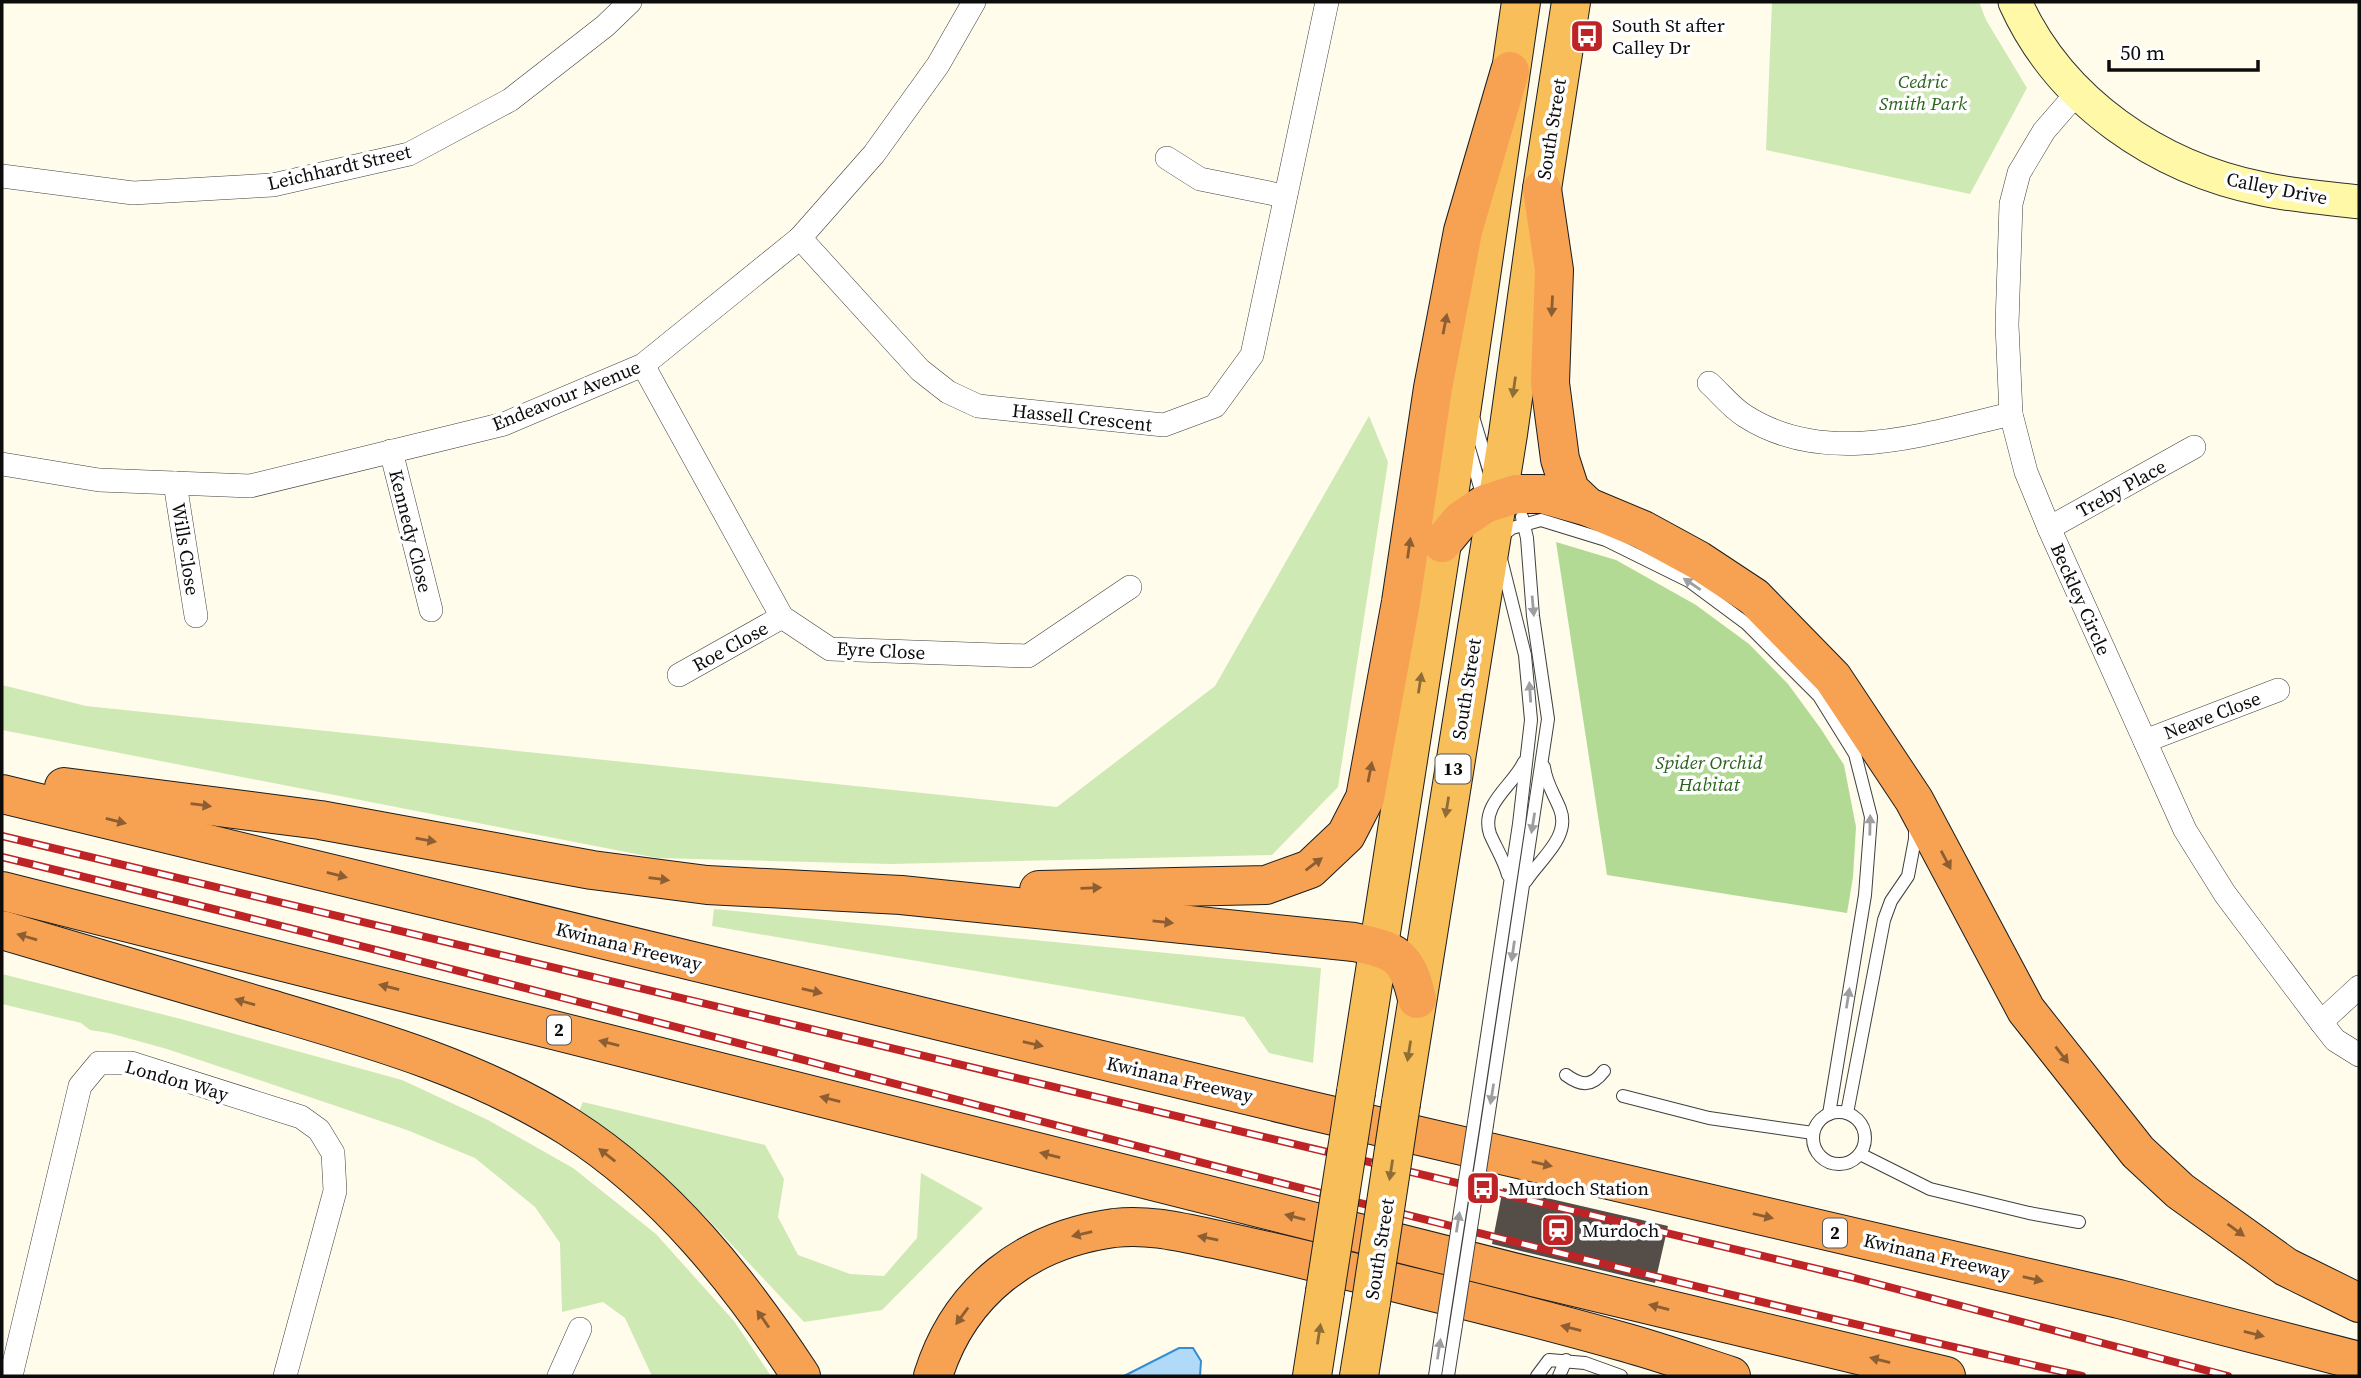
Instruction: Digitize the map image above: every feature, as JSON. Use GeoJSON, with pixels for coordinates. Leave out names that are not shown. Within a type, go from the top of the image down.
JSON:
{"type":"FeatureCollection","features":[{"type":"Feature","properties":{"kind":"highway","name":"13"},"geometry":{"type":"LineString","coordinates":[[1312,1376],[1442,543],[1521,2]]}},
{"type":"Feature","properties":{"kind":"highway","name":"South Street"},"geometry":{"type":"LineString","coordinates":[[1359,1376],[1417,999],[1506,514],[1508,434],[1571,2]]}},
{"type":"Feature","properties":{"kind":"highway"},"geometry":{"type":"LineString","coordinates":[[901,895],[1100,887],[1266,885],[1310,869],[1346,835],[1365,798],[1401,602],[1433,388],[1463,231],[1510,71]]}},
{"type":"Feature","properties":{"kind":"highway"},"geometry":{"type":"LineString","coordinates":[[1542,189],[1554,270],[1550,383],[1558,446],[1570,490],[1588,507]]}},
{"type":"Feature","properties":{"kind":"highway"},"geometry":{"type":"LineString","coordinates":[[1442,543],[1461,520],[1506,514],[1542,495],[1588,507],[1643,530],[1698,559],[1754,597],[1833,678],[1914,800],[2026,1010],[2138,1152],[2180,1191],[2286,1266],[2359,1303]]}},
{"type":"Feature","properties":{"kind":"highway"},"geometry":{"type":"LineString","coordinates":[[2,779],[320,820],[592,870],[707,885],[901,895],[1354,942],[1379,947],[1405,963],[1412,976],[1417,999]]}},
{"type":"Feature","properties":{"kind":"highway","name":"Kwinana Freeway"},"geometry":{"type":"LineString","coordinates":[[2,793],[1308,1110],[2119,1299],[2359,1361]]}},
{"type":"Feature","properties":{"kind":"highway","name":"2"},"geometry":{"type":"LineString","coordinates":[[2,891],[1493,1266],[1946,1376]]}},
{"type":"Feature","properties":{"kind":"highway"},"geometry":{"type":"LineString","coordinates":[[2,930],[417,1054],[516,1098],[568,1127],[610,1157],[689,1228],[761,1316],[801,1376]]}},
{"type":"Feature","properties":{"kind":"highway"},"geometry":{"type":"LineString","coordinates":[[933,1376],[956,1324],[989,1284],[1032,1252],[1058,1240],[1116,1228],[1150,1226],[1286,1255],[1620,1341],[1731,1376]]}},
{"type":"Feature","properties":{"kind":"main road","name":"Calley Drive"},"geometry":{"type":"LineString","coordinates":[[2015,2],[2024,20],[2077,93],[2139,141],[2186,166],[2264,189],[2359,202]]}},
{"type":"Feature","properties":{"kind":"street","name":"Leichhardt Street"},"geometry":{"type":"LineString","coordinates":[[2,176],[133,193],[273,185],[409,154],[510,100],[606,26],[630,2]]}},
{"type":"Feature","properties":{"kind":"street","name":"Endeavour Avenue"},"geometry":{"type":"LineString","coordinates":[[2,464],[99,480],[250,486],[505,424],[643,365],[800,238],[874,154],[938,65],[974,2]]}},
{"type":"Feature","properties":{"kind":"street","name":"Hassell Crescent"},"geometry":{"type":"LineString","coordinates":[[800,238],[920,370],[948,392],[978,406],[1164,425],[1215,406],[1252,355],[1327,2]]}},
{"type":"Feature","properties":{"kind":"street","name":"Beckley Circle"},"geometry":{"type":"LineString","coordinates":[[2077,93],[2043,131],[2019,173],[2011,204],[2007,325],[2011,414],[2026,472],[2185,830],[2225,894],[2321,1022],[2335,1040],[2359,1055]]}},
{"type":"Feature","properties":{"kind":"street"},"geometry":{"type":"LineString","coordinates":[[1167,158],[1200,179],[1284,196]]}},
{"type":"Feature","properties":{"kind":"street","name":"Eyre Close"},"geometry":{"type":"LineString","coordinates":[[643,365],[782,617],[830,649],[1028,656],[1130,587]]}},
{"type":"Feature","properties":{"kind":"street"},"geometry":{"type":"LineString","coordinates":[[1709,383],[1744,415],[1775,431],[1818,443],[1845,444],[1905,438],[2011,414]]}},
{"type":"Feature","properties":{"kind":"street","name":"Treby Place"},"geometry":{"type":"LineString","coordinates":[[2049,528],[2194,447]]}},
{"type":"Feature","properties":{"kind":"street","name":"Kennedy Close"},"geometry":{"type":"LineString","coordinates":[[391,452],[431,610]]}},
{"type":"Feature","properties":{"kind":"street","name":"Wills Close"},"geometry":{"type":"LineString","coordinates":[[175,483],[196,616]]}},
{"type":"Feature","properties":{"kind":"street","name":"Roe Close"},"geometry":{"type":"LineString","coordinates":[[678,675],[782,617]]}},
{"type":"Feature","properties":{"kind":"street","name":"Neave Close"},"geometry":{"type":"LineString","coordinates":[[2145,741],[2278,690]]}},
{"type":"Feature","properties":{"kind":"street"},"geometry":{"type":"LineString","coordinates":[[2321,1022],[2359,987]]}},
{"type":"Feature","properties":{"kind":"street","name":"London Way"},"geometry":{"type":"LineString","coordinates":[[11,1376],[80,1086],[99,1063],[131,1063],[301,1117],[319,1130],[333,1153],[335,1191],[285,1376]]}},
{"type":"Feature","properties":{"kind":"street"},"geometry":{"type":"LineString","coordinates":[[559,1376],[580,1329]]}},
{"type":"Feature","properties":{"kind":"lane"},"geometry":{"type":"LineString","coordinates":[[1466,368],[1465,410],[1470,451],[1506,514],[1530,683],[1531,720],[1514,857],[1517,883]]}},
{"type":"Feature","properties":{"kind":"lane"},"geometry":{"type":"LineString","coordinates":[[1448,1376],[1450,1323],[1517,883],[1527,858],[1549,719],[1506,514],[1480,445],[1466,368]]}},
{"type":"Feature","properties":{"kind":"lane"},"geometry":{"type":"LineString","coordinates":[[1506,514],[1606,540],[1689,580],[1747,624],[1819,695],[1855,754],[1871,817],[1865,895],[1829,1114]]}},
{"type":"Feature","properties":{"kind":"lane"},"geometry":{"type":"LineString","coordinates":[[1517,883],[1491,836],[1489,814],[1498,796],[1519,773],[1527,756]]}},
{"type":"Feature","properties":{"kind":"lane"},"geometry":{"type":"LineString","coordinates":[[1517,883],[1558,839],[1562,818],[1546,778],[1543,756]]}},
{"type":"Feature","properties":{"kind":"lane"},"geometry":{"type":"LineString","coordinates":[[1507,789],[1524,785],[1538,787],[1554,799]]}},
{"type":"Feature","properties":{"kind":"lane"},"geometry":{"type":"LineString","coordinates":[[1847,1113],[1884,920],[1891,901],[1908,876],[1915,839],[1914,800]]}},
{"type":"Feature","properties":{"kind":"lane"},"geometry":{"type":"LineString","coordinates":[[1496,845],[1514,857],[1527,858],[1544,854],[1552,847]]}},
{"type":"Feature","properties":{"kind":"lane"},"geometry":{"type":"LineString","coordinates":[[1840,1046],[1853,1043],[1863,1031]]}},
{"type":"Feature","properties":{"kind":"lane"},"geometry":{"type":"LineString","coordinates":[[1566,1075],[1582,1084],[1591,1084],[1598,1080],[1604,1071]]}},
{"type":"Feature","properties":{"kind":"lane"},"geometry":{"type":"LineString","coordinates":[[1623,1096],[1709,1118],[1813,1133]]}},
{"type":"Feature","properties":{"kind":"lane"},"geometry":{"type":"LineString","coordinates":[[1847,1113],[1860,1123],[1864,1130],[1865,1138],[1860,1154],[1846,1164],[1828,1162],[1816,1150],[1813,1133],[1822,1118],[1829,1114],[1847,1113]]}},
{"type":"Feature","properties":{"kind":"lane"},"geometry":{"type":"LineString","coordinates":[[1860,1154],[1930,1189],[2078,1222]]}},
{"type":"Feature","properties":{"kind":"lane"},"geometry":{"type":"LineString","coordinates":[[1435,1376],[1450,1323]]}},
{"type":"Feature","properties":{"kind":"lane"},"geometry":{"type":"LineString","coordinates":[[1537,1376],[1549,1360],[1585,1363],[1621,1376]]}},
{"type":"Feature","properties":{"kind":"lane"},"geometry":{"type":"LineString","coordinates":[[1559,1376],[1566,1360]]}},
{"type":"Feature","properties":{"kind":"green space","name":"Cedric Smith Park"},"geometry":{"type":"Polygon","coordinates":[[[1772,2],[1979,2],[1986,20],[2027,88],[1970,194],[1766,150],[1772,2]]]}},
{"type":"Feature","properties":{"kind":"green space"},"geometry":{"type":"Polygon","coordinates":[[[1369,416],[1388,462],[1338,787],[1272,855],[891,864],[657,858],[2,730],[2,685],[86,706],[1057,807],[1215,686],[1369,416]]]}},
{"type":"Feature","properties":{"kind":"green space","name":"Spider Orchid Habitat"},"geometry":{"type":"Polygon","coordinates":[[[1556,542],[1616,560],[1696,605],[1749,644],[1788,684],[1844,765],[1856,827],[1853,877],[1847,913],[1607,875],[1556,542]]]}},
{"type":"Feature","properties":{"kind":"green space"},"geometry":{"type":"Polygon","coordinates":[[[714,909],[1321,968],[1313,1063],[1269,1053],[1244,1017],[712,926],[714,909]]]}},
{"type":"Feature","properties":{"kind":"green space"},"geometry":{"type":"Polygon","coordinates":[[[2,974],[181,1019],[402,1080],[488,1120],[573,1168],[656,1234],[734,1321],[771,1376],[652,1376],[625,1318],[603,1302],[562,1312],[560,1243],[535,1207],[475,1158],[407,1130],[167,1049],[90,1030],[81,1023],[2,1004],[2,974]]]}},
{"type":"Feature","properties":{"kind":"green space"},"geometry":{"type":"Polygon","coordinates":[[[583,1102],[765,1145],[784,1179],[778,1217],[798,1255],[850,1274],[884,1276],[917,1238],[921,1173],[983,1208],[882,1310],[804,1322],[703,1214],[576,1118],[583,1102]]]}},
{"type":"Feature","properties":{"kind":"water"},"geometry":{"type":"Polygon","coordinates":[[[1179,1348],[1193,1348],[1201,1361],[1200,1376],[1124,1376],[1179,1348]]]}},
{"type":"Feature","properties":{"kind":"building"},"geometry":{"type":"Polygon","coordinates":[[[1503,1188],[1668,1226],[1655,1283],[1492,1244],[1503,1188]]]}},
{"type":"Feature","properties":{"kind":"railway"},"geometry":{"type":"LineString","coordinates":[[2,836],[1851,1277],[2228,1376]]}},
{"type":"Feature","properties":{"kind":"railway"},"geometry":{"type":"LineString","coordinates":[[2,857],[522,987],[1560,1253],[2082,1376]]}},
{"type":"Feature","properties":{"kind":"place","name":"South St after Calley Dr"},"geometry":{"type":"Point","coordinates":[1587,36]}},
{"type":"Feature","properties":{"kind":"place","name":"Murdoch Station"},"geometry":{"type":"Point","coordinates":[1483,1188]}},
{"type":"Feature","properties":{"kind":"place","name":"Murdoch"},"geometry":{"type":"Point","coordinates":[1558,1230]}}]}
